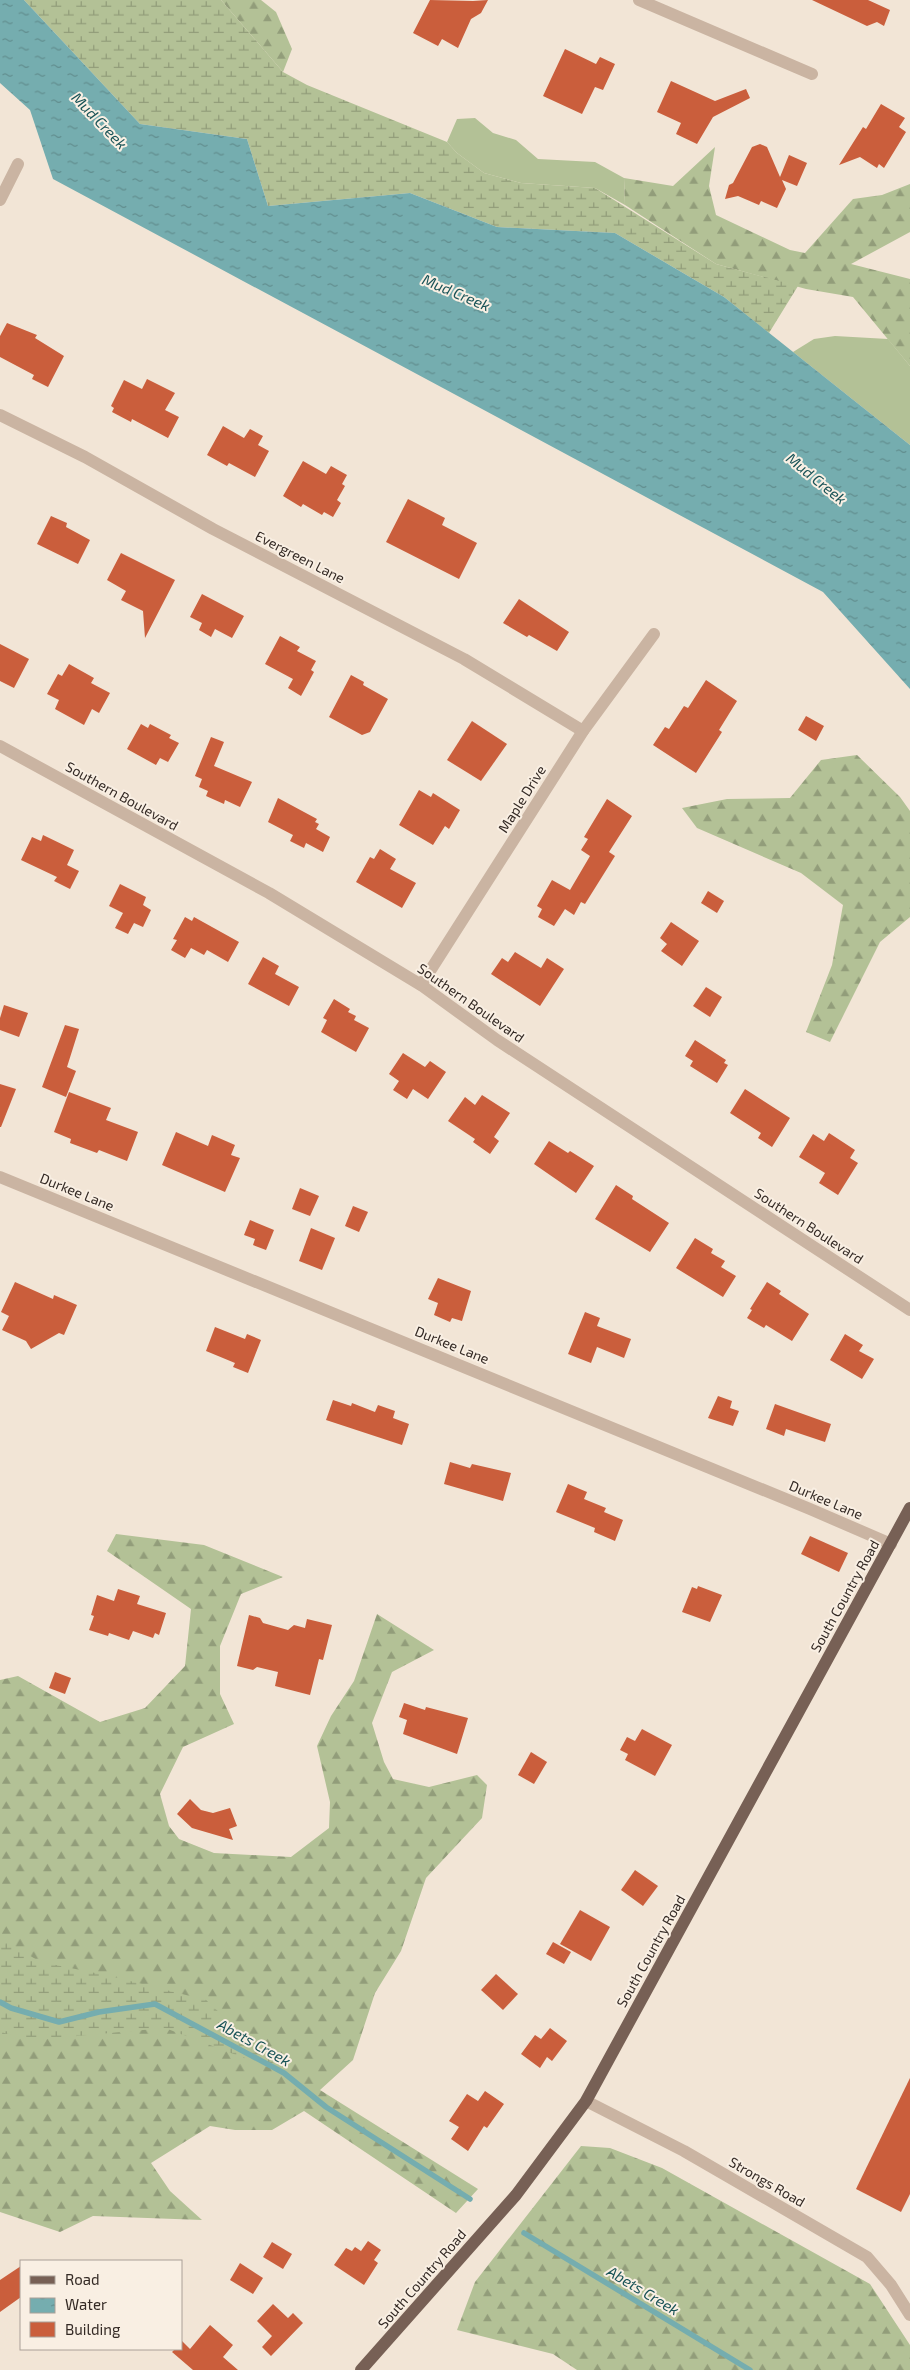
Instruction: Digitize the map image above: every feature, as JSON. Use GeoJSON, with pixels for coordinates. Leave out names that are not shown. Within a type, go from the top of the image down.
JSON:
{"type":"FeatureCollection","features":[{"type":"Feature","properties":{"kind":"main road","name":"South Country Road"},"geometry":{"type":"LineString","coordinates":[[361,2370],[516,2195],[586,2101],[910,1508]]}},
{"type":"Feature","properties":{"kind":"street"},"geometry":{"type":"LineString","coordinates":[[639,0],[812,74]]}},
{"type":"Feature","properties":{"kind":"street"},"geometry":{"type":"LineString","coordinates":[[0,200],[18,164]]}},
{"type":"Feature","properties":{"kind":"street","name":"Evergreen Lane"},"geometry":{"type":"LineString","coordinates":[[0,415],[85,457],[213,529],[464,659],[583,731]]}},
{"type":"Feature","properties":{"kind":"street","name":"Maple Drive"},"geometry":{"type":"LineString","coordinates":[[421,985],[583,731],[654,634]]}},
{"type":"Feature","properties":{"kind":"street","name":"Southern Boulevard"},"geometry":{"type":"LineString","coordinates":[[0,746],[269,893],[421,985],[505,1045],[910,1310]]}},
{"type":"Feature","properties":{"kind":"street","name":"Durkee Lane"},"geometry":{"type":"LineString","coordinates":[[0,1177],[801,1505],[891,1544]]}},
{"type":"Feature","properties":{"kind":"street","name":"Strongs Road"},"geometry":{"type":"LineString","coordinates":[[586,2101],[684,2152],[867,2256],[891,2286],[910,2315]]}},
{"type":"Feature","properties":{"kind":"green space"},"geometry":{"type":"Polygon","coordinates":[[[24,0],[221,0],[283,72],[307,85],[447,142],[457,153],[484,173],[521,183],[595,188],[716,264],[798,286],[769,333],[724,297],[615,233],[497,227],[410,193],[268,206],[247,139],[140,124],[24,0]]]}},
{"type":"Feature","properties":{"kind":"green space"},"geometry":{"type":"Polygon","coordinates":[[[221,0],[261,0],[276,12],[292,49],[283,72],[221,0]]]}},
{"type":"Feature","properties":{"kind":"green space"},"geometry":{"type":"Polygon","coordinates":[[[475,118],[493,133],[516,140],[538,159],[595,162],[624,178],[625,205],[595,188],[521,183],[484,173],[457,153],[447,142],[457,119],[475,118]]]}},
{"type":"Feature","properties":{"kind":"green space"},"geometry":{"type":"Polygon","coordinates":[[[715,147],[709,186],[716,215],[790,250],[805,253],[853,199],[882,195],[910,184],[910,232],[851,264],[910,279],[910,366],[853,297],[806,289],[716,264],[625,205],[624,178],[673,186],[715,147]]]}},
{"type":"Feature","properties":{"kind":"green space"},"geometry":{"type":"Polygon","coordinates":[[[835,336],[888,339],[910,366],[910,445],[793,352],[814,339],[835,336]]]}},
{"type":"Feature","properties":{"kind":"green space"},"geometry":{"type":"Polygon","coordinates":[[[857,755],[900,797],[910,811],[910,917],[880,942],[830,1042],[806,1032],[832,965],[843,905],[801,873],[697,828],[682,808],[727,799],[790,798],[821,760],[857,755]]]}},
{"type":"Feature","properties":{"kind":"green space"},"geometry":{"type":"Polygon","coordinates":[[[116,1534],[204,1545],[283,1577],[241,1594],[220,1646],[220,1694],[234,1724],[183,1747],[160,1794],[169,1826],[179,1839],[214,1853],[291,1857],[329,1828],[330,1802],[317,1746],[331,1716],[354,1681],[377,1614],[434,1650],[392,1672],[372,1723],[384,1762],[393,1779],[429,1787],[477,1775],[487,1785],[482,1818],[426,1878],[401,1951],[375,1993],[353,2060],[320,2090],[478,2189],[456,2213],[304,2111],[272,2130],[235,2130],[210,2126],[151,2163],[170,2191],[202,2220],[93,2216],[60,2232],[0,2212],[0,1680],[18,1676],[100,1722],[145,1708],[185,1666],[191,1609],[107,1551],[116,1534]]]}},
{"type":"Feature","properties":{"kind":"green space"},"geometry":{"type":"Polygon","coordinates":[[[0,1939],[41,1962],[110,1976],[206,2000],[284,2073],[165,2028],[34,2040],[0,2032],[0,1939]]]}},
{"type":"Feature","properties":{"kind":"green space"},"geometry":{"type":"Polygon","coordinates":[[[581,2146],[610,2148],[662,2168],[870,2284],[910,2345],[910,2370],[577,2370],[553,2354],[457,2330],[475,2282],[581,2146]]]}},
{"type":"Feature","properties":{"kind":"water","name":"Mud Creek"},"geometry":{"type":"Polygon","coordinates":[[[0,0],[24,0],[140,124],[247,139],[268,206],[410,193],[497,227],[615,233],[724,297],[910,445],[910,689],[823,592],[53,179],[30,110],[0,83],[0,0]]]}},
{"type":"Feature","properties":{"kind":"building"},"geometry":{"type":"Polygon","coordinates":[[[430,0],[488,0],[481,13],[471,19],[458,48],[442,39],[438,46],[413,33],[430,0]]]}},
{"type":"Feature","properties":{"kind":"building"},"geometry":{"type":"Polygon","coordinates":[[[812,0],[868,0],[890,10],[884,26],[877,22],[867,26],[812,0]]]}},
{"type":"Feature","properties":{"kind":"building"},"geometry":{"type":"Polygon","coordinates":[[[565,49],[596,64],[600,57],[615,64],[603,90],[595,87],[582,114],[543,96],[565,49]]]}},
{"type":"Feature","properties":{"kind":"building"},"geometry":{"type":"Polygon","coordinates":[[[671,81],[715,101],[746,89],[750,98],[713,117],[697,144],[676,134],[681,123],[657,112],[671,81]]]}},
{"type":"Feature","properties":{"kind":"building"},"geometry":{"type":"Polygon","coordinates":[[[881,104],[905,118],[899,127],[906,132],[884,168],[879,164],[877,168],[860,157],[839,165],[863,127],[866,129],[881,104]]]}},
{"type":"Feature","properties":{"kind":"building"},"geometry":{"type":"Polygon","coordinates":[[[760,144],[767,147],[780,177],[789,155],[807,163],[797,186],[782,180],[786,189],[777,208],[761,201],[759,205],[738,196],[725,199],[729,185],[733,183],[752,147],[760,144]]]}},
{"type":"Feature","properties":{"kind":"building"},"geometry":{"type":"Polygon","coordinates":[[[7,323],[37,335],[35,338],[64,356],[48,387],[32,379],[34,375],[0,357],[0,336],[7,323]]]}},
{"type":"Feature","properties":{"kind":"building"},"geometry":{"type":"Polygon","coordinates":[[[147,379],[175,393],[165,410],[179,417],[168,438],[132,419],[131,422],[112,412],[114,408],[111,406],[124,380],[142,389],[147,379]]]}},
{"type":"Feature","properties":{"kind":"building"},"geometry":{"type":"Polygon","coordinates":[[[223,426],[244,438],[250,429],[263,436],[258,445],[269,451],[255,477],[229,463],[227,466],[207,455],[223,426]]]}},
{"type":"Feature","properties":{"kind":"building"},"geometry":{"type":"Polygon","coordinates":[[[303,461],[326,474],[331,466],[347,475],[342,484],[345,486],[337,500],[341,503],[333,517],[324,512],[322,515],[303,504],[301,507],[283,496],[303,461]]]}},
{"type":"Feature","properties":{"kind":"building"},"geometry":{"type":"Polygon","coordinates":[[[408,499],[445,518],[442,525],[477,543],[459,579],[386,542],[408,499]]]}},
{"type":"Feature","properties":{"kind":"building"},"geometry":{"type":"Polygon","coordinates":[[[51,516],[67,523],[66,527],[90,540],[78,564],[37,544],[51,516]]]}},
{"type":"Feature","properties":{"kind":"building"},"geometry":{"type":"Polygon","coordinates":[[[121,553],[175,580],[145,638],[143,611],[121,600],[126,591],[107,580],[121,553]]]}},
{"type":"Feature","properties":{"kind":"building"},"geometry":{"type":"Polygon","coordinates":[[[202,594],[244,616],[232,638],[215,629],[211,637],[199,630],[202,623],[190,617],[202,594]]]}},
{"type":"Feature","properties":{"kind":"building"},"geometry":{"type":"Polygon","coordinates":[[[519,599],[569,632],[557,651],[503,623],[519,599]]]}},
{"type":"Feature","properties":{"kind":"building"},"geometry":{"type":"Polygon","coordinates":[[[280,636],[300,647],[297,651],[316,661],[311,670],[314,672],[301,696],[288,688],[293,679],[265,664],[280,636]]]}},
{"type":"Feature","properties":{"kind":"building"},"geometry":{"type":"Polygon","coordinates":[[[0,644],[29,659],[14,688],[0,681],[0,644]]]}},
{"type":"Feature","properties":{"kind":"building"},"geometry":{"type":"Polygon","coordinates":[[[69,664],[94,678],[91,683],[110,693],[99,713],[92,709],[84,725],[55,709],[59,700],[47,694],[58,674],[62,676],[69,664]]]}},
{"type":"Feature","properties":{"kind":"building"},"geometry":{"type":"Polygon","coordinates":[[[351,675],[364,682],[363,685],[388,699],[370,732],[362,735],[329,717],[351,675]]]}},
{"type":"Feature","properties":{"kind":"building"},"geometry":{"type":"Polygon","coordinates":[[[706,680],[737,701],[719,730],[722,732],[696,773],[653,745],[665,727],[669,729],[684,706],[688,708],[706,680]]]}},
{"type":"Feature","properties":{"kind":"building"},"geometry":{"type":"Polygon","coordinates":[[[806,716],[824,726],[816,741],[798,730],[806,716]]]}},
{"type":"Feature","properties":{"kind":"building"},"geometry":{"type":"Polygon","coordinates":[[[472,721],[507,744],[481,781],[447,760],[472,721]]]}},
{"type":"Feature","properties":{"kind":"building"},"geometry":{"type":"Polygon","coordinates":[[[141,724],[148,728],[150,724],[171,735],[169,738],[179,743],[168,762],[160,758],[156,765],[127,749],[141,724]]]}},
{"type":"Feature","properties":{"kind":"building"},"geometry":{"type":"Polygon","coordinates":[[[211,737],[224,742],[214,766],[252,782],[240,807],[225,800],[224,804],[206,796],[208,791],[199,787],[202,779],[195,776],[211,737]]]}},
{"type":"Feature","properties":{"kind":"building"},"geometry":{"type":"Polygon","coordinates":[[[419,790],[431,797],[433,793],[460,810],[449,829],[445,826],[433,845],[399,825],[419,790]]]}},
{"type":"Feature","properties":{"kind":"building"},"geometry":{"type":"Polygon","coordinates":[[[278,798],[317,819],[315,822],[319,824],[316,829],[330,837],[323,852],[306,843],[304,848],[290,841],[293,835],[268,822],[278,798]]]}},
{"type":"Feature","properties":{"kind":"building"},"geometry":{"type":"Polygon","coordinates":[[[607,799],[632,816],[609,852],[615,856],[585,904],[581,902],[574,915],[565,909],[554,926],[538,917],[542,909],[537,906],[552,880],[570,890],[590,856],[581,850],[588,839],[584,837],[607,799]]]}},
{"type":"Feature","properties":{"kind":"building"},"geometry":{"type":"Polygon","coordinates":[[[43,835],[74,850],[67,865],[79,871],[70,889],[54,881],[57,877],[21,860],[32,837],[41,841],[43,835]]]}},
{"type":"Feature","properties":{"kind":"building"},"geometry":{"type":"Polygon","coordinates":[[[380,849],[396,859],[390,869],[416,883],[402,908],[356,882],[370,857],[374,859],[380,849]]]}},
{"type":"Feature","properties":{"kind":"building"},"geometry":{"type":"Polygon","coordinates":[[[120,884],[146,897],[143,905],[151,910],[143,927],[134,923],[128,934],[115,928],[123,913],[109,906],[120,884]]]}},
{"type":"Feature","properties":{"kind":"building"},"geometry":{"type":"Polygon","coordinates":[[[708,891],[724,901],[717,913],[701,903],[708,891]]]}},
{"type":"Feature","properties":{"kind":"building"},"geometry":{"type":"Polygon","coordinates":[[[185,917],[192,921],[194,917],[239,942],[228,962],[207,950],[204,955],[191,948],[185,958],[171,950],[177,940],[173,939],[185,917]]]}},
{"type":"Feature","properties":{"kind":"building"},"geometry":{"type":"Polygon","coordinates":[[[671,922],[699,941],[682,966],[661,951],[667,944],[660,938],[671,922]]]}},
{"type":"Feature","properties":{"kind":"building"},"geometry":{"type":"Polygon","coordinates":[[[515,952],[541,968],[547,958],[564,969],[540,1006],[491,974],[502,958],[508,962],[515,952]]]}},
{"type":"Feature","properties":{"kind":"building"},"geometry":{"type":"Polygon","coordinates":[[[263,957],[279,966],[275,974],[299,987],[289,1006],[248,984],[263,957]]]}},
{"type":"Feature","properties":{"kind":"building"},"geometry":{"type":"Polygon","coordinates":[[[706,987],[722,997],[710,1017],[693,1006],[706,987]]]}},
{"type":"Feature","properties":{"kind":"building"},"geometry":{"type":"Polygon","coordinates":[[[334,999],[350,1009],[348,1012],[356,1016],[354,1020],[369,1028],[356,1052],[321,1032],[327,1020],[323,1018],[334,999]]]}},
{"type":"Feature","properties":{"kind":"building"},"geometry":{"type":"Polygon","coordinates":[[[4,1005],[28,1013],[19,1037],[0,1030],[0,1018],[4,1005]]]}},
{"type":"Feature","properties":{"kind":"building"},"geometry":{"type":"Polygon","coordinates":[[[65,1025],[79,1029],[67,1067],[76,1071],[66,1097],[42,1087],[65,1025]]]}},
{"type":"Feature","properties":{"kind":"building"},"geometry":{"type":"Polygon","coordinates":[[[695,1040],[726,1060],[724,1063],[728,1065],[717,1083],[690,1066],[693,1061],[685,1056],[695,1040]]]}},
{"type":"Feature","properties":{"kind":"building"},"geometry":{"type":"Polygon","coordinates":[[[403,1053],[425,1067],[430,1061],[446,1072],[428,1099],[413,1089],[407,1099],[393,1090],[399,1081],[389,1074],[403,1053]]]}},
{"type":"Feature","properties":{"kind":"building"},"geometry":{"type":"Polygon","coordinates":[[[0,1084],[16,1089],[1,1127],[0,1127],[0,1084]]]}},
{"type":"Feature","properties":{"kind":"building"},"geometry":{"type":"Polygon","coordinates":[[[745,1089],[790,1118],[772,1147],[758,1138],[761,1133],[730,1113],[745,1089]]]}},
{"type":"Feature","properties":{"kind":"building"},"geometry":{"type":"Polygon","coordinates":[[[69,1092],[111,1108],[106,1120],[138,1132],[127,1161],[99,1150],[97,1153],[70,1143],[71,1139],[54,1132],[69,1092]]]}},
{"type":"Feature","properties":{"kind":"building"},"geometry":{"type":"Polygon","coordinates":[[[482,1095],[510,1113],[494,1137],[499,1141],[490,1154],[473,1142],[475,1139],[448,1121],[465,1097],[475,1105],[482,1095]]]}},
{"type":"Feature","properties":{"kind":"building"},"geometry":{"type":"Polygon","coordinates":[[[176,1132],[208,1146],[212,1135],[235,1145],[231,1155],[240,1158],[225,1192],[162,1165],[176,1132]]]}},
{"type":"Feature","properties":{"kind":"building"},"geometry":{"type":"Polygon","coordinates":[[[829,1133],[855,1150],[850,1158],[858,1163],[838,1195],[819,1183],[825,1173],[799,1157],[813,1134],[824,1141],[829,1133]]]}},
{"type":"Feature","properties":{"kind":"building"},"geometry":{"type":"Polygon","coordinates":[[[549,1141],[594,1166],[576,1193],[534,1164],[549,1141]]]}},
{"type":"Feature","properties":{"kind":"building"},"geometry":{"type":"Polygon","coordinates":[[[616,1185],[633,1196],[632,1199],[669,1223],[650,1252],[595,1219],[616,1185]]]}},
{"type":"Feature","properties":{"kind":"building"},"geometry":{"type":"Polygon","coordinates":[[[300,1188],[319,1196],[310,1216],[292,1209],[300,1188]]]}},
{"type":"Feature","properties":{"kind":"building"},"geometry":{"type":"Polygon","coordinates":[[[353,1206],[368,1212],[359,1232],[345,1226],[353,1206]]]}},
{"type":"Feature","properties":{"kind":"building"},"geometry":{"type":"Polygon","coordinates":[[[250,1220],[274,1230],[266,1250],[253,1245],[255,1239],[244,1235],[250,1220]]]}},
{"type":"Feature","properties":{"kind":"building"},"geometry":{"type":"Polygon","coordinates":[[[311,1228],[335,1238],[322,1270],[299,1261],[311,1228]]]}},
{"type":"Feature","properties":{"kind":"building"},"geometry":{"type":"Polygon","coordinates":[[[695,1238],[713,1249],[711,1253],[725,1261],[721,1267],[736,1276],[723,1297],[676,1268],[695,1238]]]}},
{"type":"Feature","properties":{"kind":"building"},"geometry":{"type":"Polygon","coordinates":[[[438,1278],[471,1291],[462,1321],[452,1318],[450,1322],[434,1315],[438,1303],[428,1299],[438,1278]]]}},
{"type":"Feature","properties":{"kind":"building"},"geometry":{"type":"Polygon","coordinates":[[[15,1282],[53,1299],[54,1295],[77,1305],[64,1335],[59,1333],[31,1349],[26,1341],[2,1330],[9,1316],[1,1312],[15,1282]]]}},
{"type":"Feature","properties":{"kind":"building"},"geometry":{"type":"Polygon","coordinates":[[[767,1282],[781,1291],[779,1294],[809,1314],[792,1341],[766,1325],[764,1328],[747,1318],[752,1310],[750,1309],[767,1282]]]}},
{"type":"Feature","properties":{"kind":"building"},"geometry":{"type":"Polygon","coordinates":[[[585,1312],[600,1318],[597,1326],[631,1339],[624,1358],[597,1347],[591,1363],[568,1354],[585,1312]]]}},
{"type":"Feature","properties":{"kind":"building"},"geometry":{"type":"Polygon","coordinates":[[[215,1327],[245,1339],[247,1334],[261,1340],[248,1373],[233,1367],[235,1363],[206,1351],[215,1327]]]}},
{"type":"Feature","properties":{"kind":"building"},"geometry":{"type":"Polygon","coordinates":[[[845,1334],[863,1345],[859,1351],[874,1359],[862,1379],[830,1360],[845,1334]]]}},
{"type":"Feature","properties":{"kind":"building"},"geometry":{"type":"Polygon","coordinates":[[[718,1396],[732,1401],[730,1408],[739,1411],[733,1426],[708,1418],[718,1396]]]}},
{"type":"Feature","properties":{"kind":"building"},"geometry":{"type":"Polygon","coordinates":[[[333,1400],[351,1406],[352,1403],[375,1412],[378,1405],[395,1411],[393,1418],[409,1424],[402,1445],[326,1420],[333,1400]]]}},
{"type":"Feature","properties":{"kind":"building"},"geometry":{"type":"Polygon","coordinates":[[[775,1404],[831,1424],[825,1442],[786,1429],[784,1436],[766,1429],[775,1404]]]}},
{"type":"Feature","properties":{"kind":"building"},"geometry":{"type":"Polygon","coordinates":[[[450,1462],[470,1468],[472,1464],[511,1473],[503,1501],[444,1484],[450,1462]]]}},
{"type":"Feature","properties":{"kind":"building"},"geometry":{"type":"Polygon","coordinates":[[[568,1484],[587,1492],[584,1499],[606,1508],[604,1512],[623,1520],[615,1541],[594,1532],[595,1528],[556,1512],[568,1484]]]}},
{"type":"Feature","properties":{"kind":"building"},"geometry":{"type":"Polygon","coordinates":[[[810,1536],[848,1553],[839,1572],[801,1554],[810,1536]]]}},
{"type":"Feature","properties":{"kind":"building"},"geometry":{"type":"Polygon","coordinates":[[[698,1586],[722,1595],[710,1622],[682,1612],[692,1587],[697,1589],[698,1586]]]}},
{"type":"Feature","properties":{"kind":"building"},"geometry":{"type":"Polygon","coordinates":[[[118,1589],[140,1596],[137,1604],[166,1613],[159,1635],[155,1633],[153,1638],[133,1631],[129,1640],[109,1633],[108,1636],[89,1630],[94,1616],[91,1615],[97,1595],[114,1601],[118,1589]]]}},
{"type":"Feature","properties":{"kind":"building"},"geometry":{"type":"Polygon","coordinates":[[[249,1615],[260,1618],[263,1623],[288,1630],[294,1625],[305,1628],[307,1619],[332,1625],[323,1660],[319,1659],[310,1695],[275,1686],[278,1672],[257,1667],[253,1670],[237,1666],[249,1615]]]}},
{"type":"Feature","properties":{"kind":"building"},"geometry":{"type":"Polygon","coordinates":[[[55,1672],[71,1678],[65,1694],[49,1688],[55,1672]]]}},
{"type":"Feature","properties":{"kind":"building"},"geometry":{"type":"Polygon","coordinates":[[[404,1703],[425,1710],[426,1707],[468,1718],[457,1754],[403,1734],[407,1720],[399,1717],[404,1703]]]}},
{"type":"Feature","properties":{"kind":"building"},"geometry":{"type":"Polygon","coordinates":[[[642,1729],[672,1745],[655,1776],[625,1760],[628,1754],[620,1750],[627,1737],[635,1741],[642,1729]]]}},
{"type":"Feature","properties":{"kind":"building"},"geometry":{"type":"Polygon","coordinates":[[[531,1752],[547,1762],[534,1784],[518,1775],[531,1752]]]}},
{"type":"Feature","properties":{"kind":"building"},"geometry":{"type":"Polygon","coordinates":[[[190,1799],[201,1810],[213,1813],[230,1808],[237,1826],[229,1829],[233,1840],[192,1828],[177,1814],[190,1799]]]}},
{"type":"Feature","properties":{"kind":"building"},"geometry":{"type":"Polygon","coordinates":[[[635,1870],[658,1886],[643,1906],[621,1890],[635,1870]]]}},
{"type":"Feature","properties":{"kind":"building"},"geometry":{"type":"Polygon","coordinates":[[[580,1910],[610,1927],[591,1961],[560,1944],[580,1910]]]}},
{"type":"Feature","properties":{"kind":"building"},"geometry":{"type":"Polygon","coordinates":[[[553,1942],[571,1952],[564,1964],[546,1954],[553,1942]]]}},
{"type":"Feature","properties":{"kind":"building"},"geometry":{"type":"Polygon","coordinates":[[[496,1974],[518,1994],[503,2010],[481,1990],[496,1974]]]}},
{"type":"Feature","properties":{"kind":"building"},"geometry":{"type":"Polygon","coordinates":[[[550,2028],[567,2041],[552,2061],[547,2057],[540,2068],[521,2054],[535,2035],[541,2039],[550,2028]]]}},
{"type":"Feature","properties":{"kind":"building"},"geometry":{"type":"Polygon","coordinates":[[[910,2078],[910,2194],[901,2212],[856,2189],[910,2078]]]}},
{"type":"Feature","properties":{"kind":"building"},"geometry":{"type":"Polygon","coordinates":[[[485,2091],[504,2104],[487,2128],[484,2126],[468,2151],[451,2139],[459,2127],[449,2121],[467,2094],[478,2101],[485,2091]]]}},
{"type":"Feature","properties":{"kind":"building"},"geometry":{"type":"Polygon","coordinates":[[[368,2241],[381,2250],[374,2260],[378,2263],[364,2285],[334,2265],[346,2248],[352,2251],[355,2247],[361,2251],[368,2241]]]}},
{"type":"Feature","properties":{"kind":"building"},"geometry":{"type":"Polygon","coordinates":[[[272,2242],[292,2254],[283,2269],[263,2257],[272,2242]]]}},
{"type":"Feature","properties":{"kind":"building"},"geometry":{"type":"Polygon","coordinates":[[[240,2263],[263,2278],[253,2294],[230,2280],[240,2263]]]}},
{"type":"Feature","properties":{"kind":"building"},"geometry":{"type":"Polygon","coordinates":[[[20,2267],[20,2298],[0,2312],[0,2280],[20,2267]]]}},
{"type":"Feature","properties":{"kind":"building"},"geometry":{"type":"Polygon","coordinates":[[[273,2304],[288,2318],[293,2313],[303,2323],[271,2356],[262,2347],[272,2336],[257,2321],[273,2304]]]}},
{"type":"Feature","properties":{"kind":"building"},"geometry":{"type":"Polygon","coordinates":[[[210,2325],[233,2345],[223,2357],[238,2370],[193,2370],[172,2352],[174,2350],[182,2350],[182,2341],[190,2349],[210,2325]]]}},
{"type":"Feature","properties":{"kind":"waterway","name":"Abets Creek"},"geometry":{"type":"LineString","coordinates":[[0,2002],[11,2008],[59,2022],[99,2012],[155,2004],[284,2073],[326,2107],[470,2199]]}},
{"type":"Feature","properties":{"kind":"waterway","name":"Abets Creek"},"geometry":{"type":"LineString","coordinates":[[524,2233],[750,2370]]}}]}
